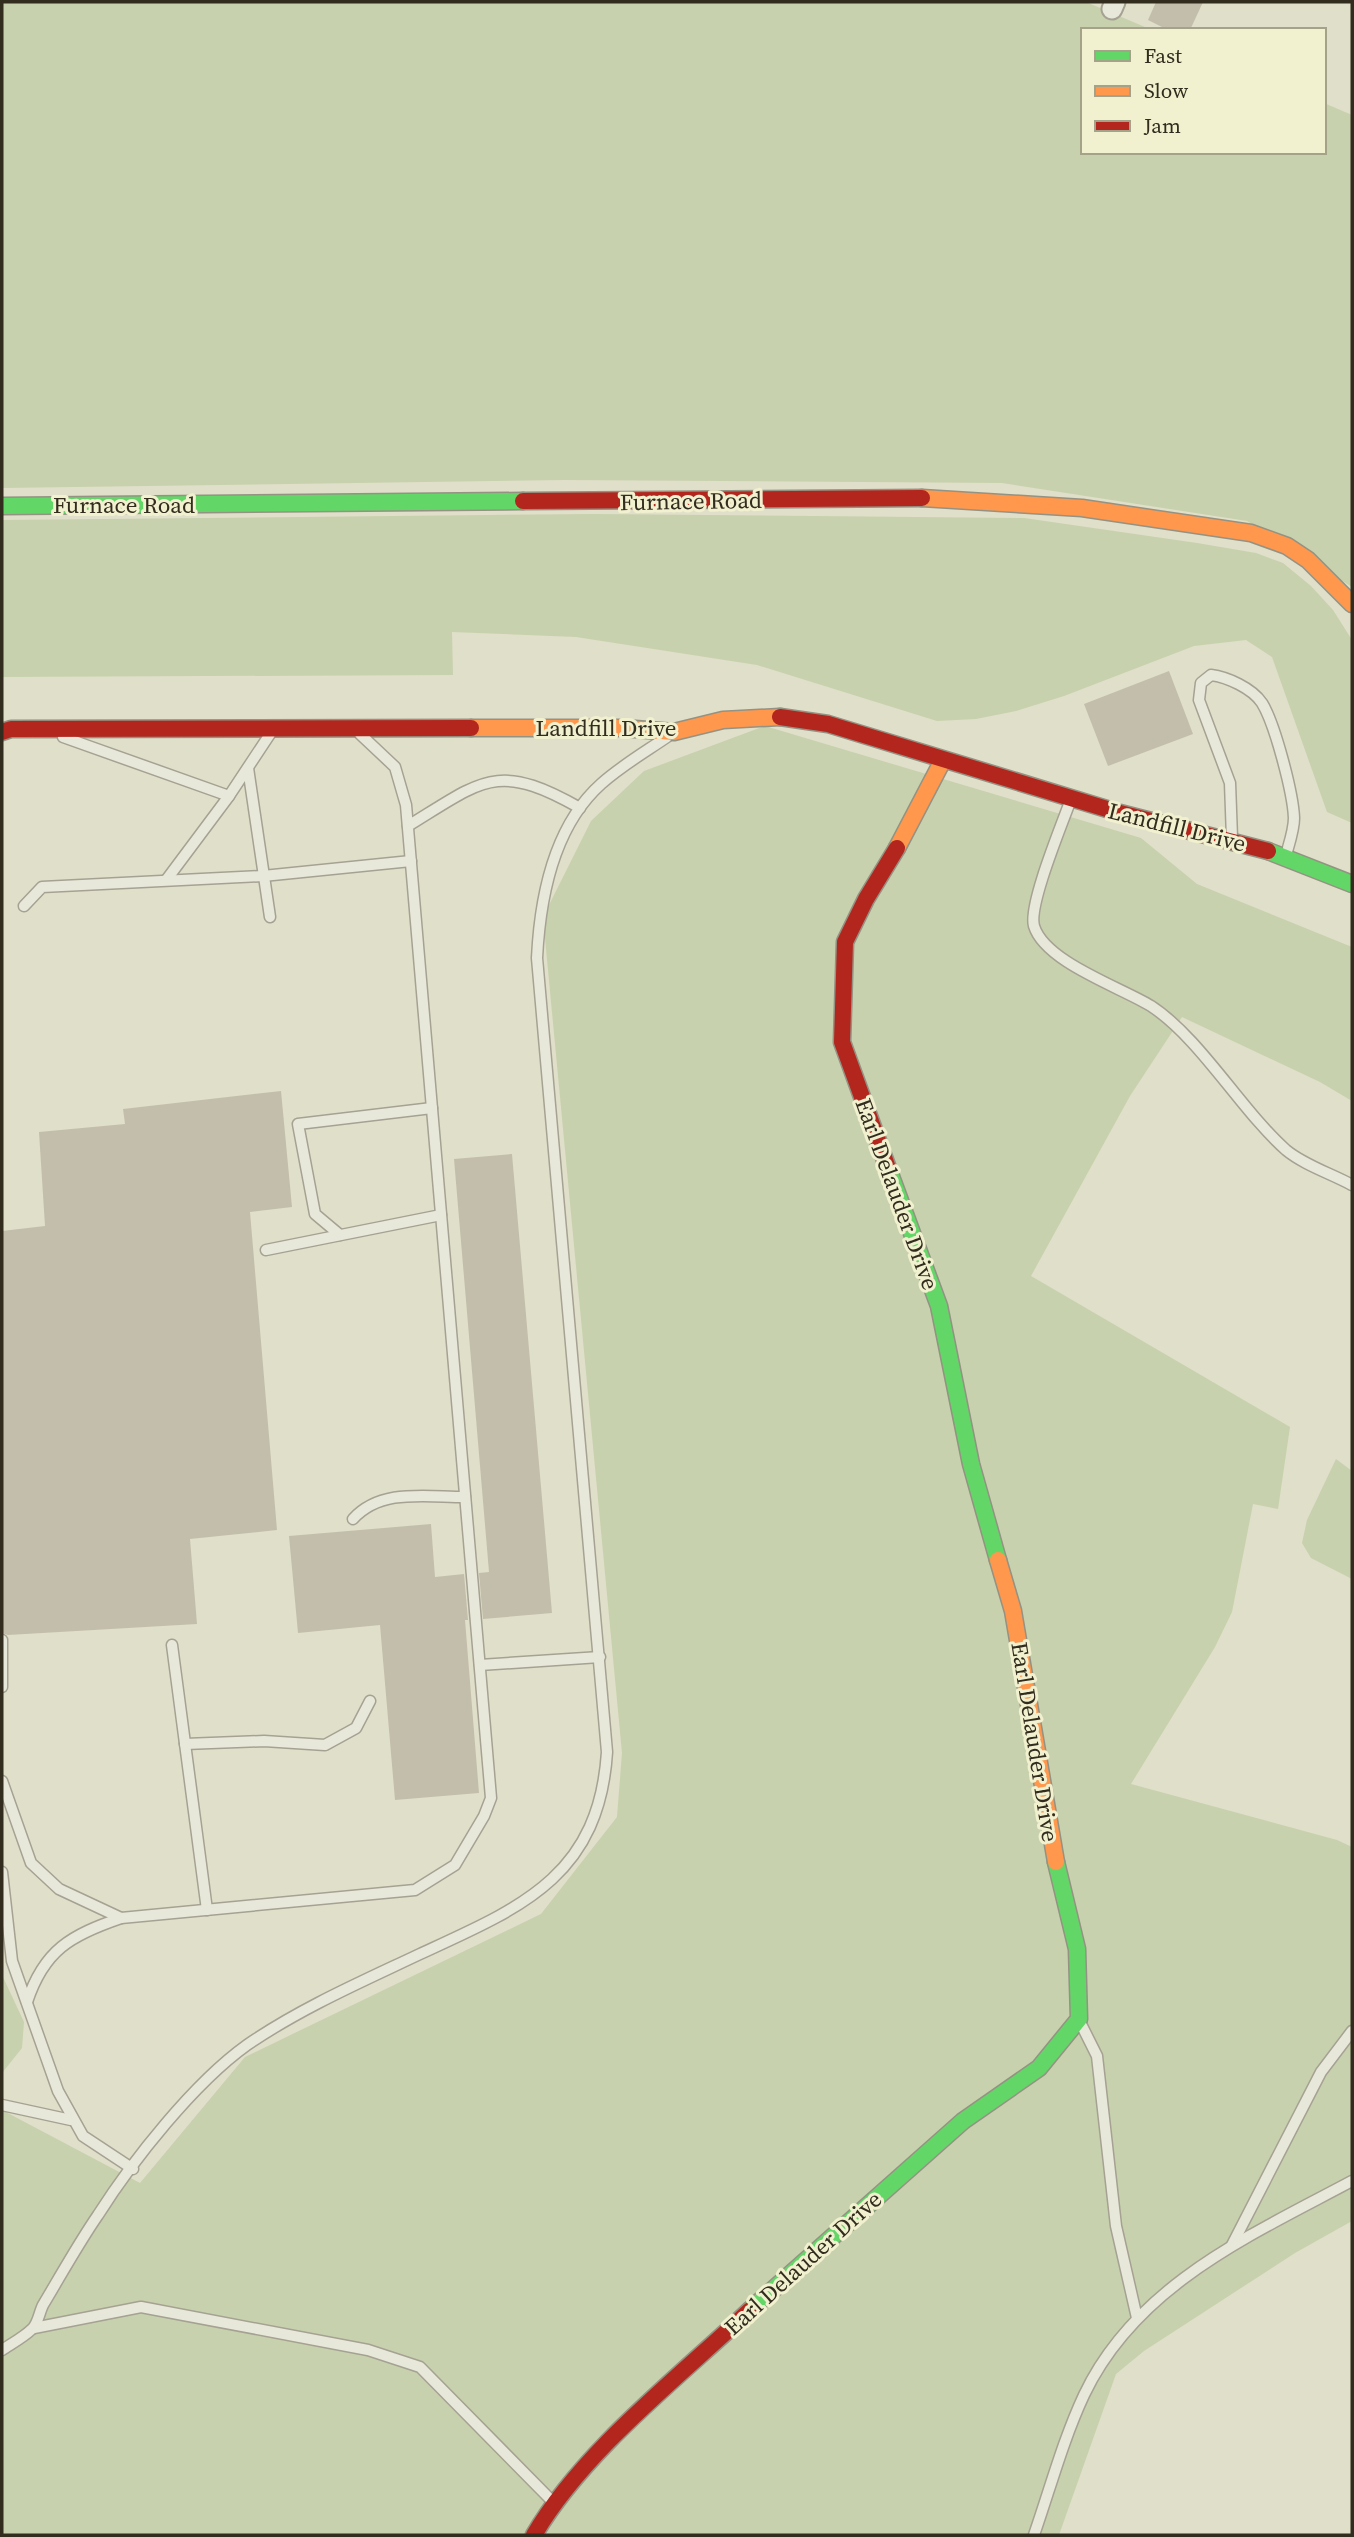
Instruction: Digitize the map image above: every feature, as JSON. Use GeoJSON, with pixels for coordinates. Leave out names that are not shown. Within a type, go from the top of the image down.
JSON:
{"type":"FeatureCollection","features":[{"type":"Feature","properties":{"kind":"street","name":"Furnace Road"},"geometry":{"type":"LineString","coordinates":[[2,506],[925,498],[1001,500],[1115,511],[1255,534],[1275,541],[1315,565],[1352,604]]}},
{"type":"Feature","properties":{"kind":"street","name":"Landfill Drive"},"geometry":{"type":"LineString","coordinates":[[2,732],[43,729],[274,727],[622,728],[674,732],[723,720],[758,716],[794,717],[828,724],[1071,798],[1286,857],[1352,884]]}},
{"type":"Feature","properties":{"kind":"street","name":"Earl Delauder Drive"},"geometry":{"type":"LineString","coordinates":[[534,2535],[555,2504],[597,2454],[769,2292],[963,2121],[1039,2068],[1079,2019],[1077,1950],[1061,1892],[1013,1611],[971,1464],[939,1306],[842,1042],[845,942],[866,899],[913,822],[943,760]]}},
{"type":"Feature","properties":{"kind":"lane"},"geometry":{"type":"LineString","coordinates":[[1232,842],[1230,783],[1199,700],[1202,683],[1211,675],[1233,682],[1261,702],[1284,765],[1294,819],[1286,857]]}},
{"type":"Feature","properties":{"kind":"lane"},"geometry":{"type":"LineString","coordinates":[[167,879],[229,796],[274,727]]}},
{"type":"Feature","properties":{"kind":"lane"},"geometry":{"type":"LineString","coordinates":[[26,2003],[36,1975],[52,1955],[83,1931],[121,1918],[415,1890],[455,1865],[484,1816],[491,1798],[406,805],[395,767],[353,728]]}},
{"type":"Feature","properties":{"kind":"lane"},"geometry":{"type":"LineString","coordinates":[[43,729],[95,751],[229,796]]}},
{"type":"Feature","properties":{"kind":"lane"},"geometry":{"type":"LineString","coordinates":[[34,2328],[40,2310],[99,2213],[206,2081],[244,2047],[286,2019],[518,1908],[564,1868],[591,1825],[601,1795],[607,1752],[537,958],[542,897],[554,860],[580,808],[608,779],[674,732]]}},
{"type":"Feature","properties":{"kind":"lane"},"geometry":{"type":"LineString","coordinates":[[248,768],[270,917]]}},
{"type":"Feature","properties":{"kind":"lane"},"geometry":{"type":"LineString","coordinates":[[408,826],[466,790],[495,781],[527,782],[580,808]]}},
{"type":"Feature","properties":{"kind":"lane"},"geometry":{"type":"LineString","coordinates":[[1071,798],[1040,886],[1033,924],[1043,943],[1081,969],[1152,1007],[1190,1043],[1287,1151],[1352,1185]]}},
{"type":"Feature","properties":{"kind":"lane"},"geometry":{"type":"LineString","coordinates":[[24,906],[42,887],[263,876],[411,861]]}},
{"type":"Feature","properties":{"kind":"lane"},"geometry":{"type":"LineString","coordinates":[[340,1235],[315,1214],[298,1125],[432,1108]]}},
{"type":"Feature","properties":{"kind":"lane"},"geometry":{"type":"LineString","coordinates":[[266,1250],[441,1215]]}},
{"type":"Feature","properties":{"kind":"lane"},"geometry":{"type":"LineString","coordinates":[[353,1519],[365,1505],[382,1498],[465,1497]]}},
{"type":"Feature","properties":{"kind":"lane"},"geometry":{"type":"LineString","coordinates":[[2,1640],[2,1687]]}},
{"type":"Feature","properties":{"kind":"lane"},"geometry":{"type":"LineString","coordinates":[[172,1645],[207,1910]]}},
{"type":"Feature","properties":{"kind":"lane"},"geometry":{"type":"LineString","coordinates":[[480,1665],[600,1657]]}},
{"type":"Feature","properties":{"kind":"lane"},"geometry":{"type":"LineString","coordinates":[[185,1744],[264,1741],[325,1745],[355,1728],[370,1701]]}},
{"type":"Feature","properties":{"kind":"lane"},"geometry":{"type":"LineString","coordinates":[[2,1782],[31,1864],[59,1889],[121,1918]]}},
{"type":"Feature","properties":{"kind":"lane"},"geometry":{"type":"LineString","coordinates":[[2,1872],[12,1961],[58,2091],[71,2120],[83,2136],[132,2169]]}},
{"type":"Feature","properties":{"kind":"lane"},"geometry":{"type":"LineString","coordinates":[[1079,2019],[1097,2056],[1116,2226],[1138,2318]]}},
{"type":"Feature","properties":{"kind":"lane"},"geometry":{"type":"LineString","coordinates":[[1232,2245],[1321,2072],[1352,2031]]}},
{"type":"Feature","properties":{"kind":"lane"},"geometry":{"type":"LineString","coordinates":[[2,2105],[71,2120]]}},
{"type":"Feature","properties":{"kind":"lane"},"geometry":{"type":"LineString","coordinates":[[1034,2535],[1085,2394],[1118,2339],[1138,2318],[1214,2255],[1352,2181]]}},
{"type":"Feature","properties":{"kind":"lane"},"geometry":{"type":"LineString","coordinates":[[2,2350],[34,2328],[141,2307],[355,2347],[420,2367],[555,2504]]}},
{"type":"Feature","properties":{"kind":"green space"},"geometry":{"type":"Polygon","coordinates":[[[2,2],[1086,2],[1147,28],[1081,28],[1081,154],[1326,154],[1326,104],[1352,115],[1352,587],[1247,521],[1002,483],[564,480],[2,488],[2,2]]]}},
{"type":"Feature","properties":{"kind":"green space"},"geometry":{"type":"Polygon","coordinates":[[[593,514],[1024,518],[1256,553],[1283,563],[1311,586],[1333,610],[1352,640],[1352,823],[1327,812],[1272,657],[1246,640],[1194,646],[1064,696],[1016,711],[976,719],[937,721],[757,665],[576,637],[452,632],[453,675],[2,677],[2,520],[593,514]]]}},
{"type":"Feature","properties":{"kind":"green space"},"geometry":{"type":"Polygon","coordinates":[[[765,726],[1141,838],[1197,884],[1352,947],[1352,1101],[1320,1082],[1182,1017],[1130,1096],[1031,1276],[1290,1427],[1278,1509],[1253,1504],[1232,1612],[1215,1647],[1131,1784],[1337,1840],[1352,1847],[1352,2221],[1295,2253],[1144,2351],[1116,2374],[1059,2535],[2,2535],[2,2110],[140,2183],[245,2057],[541,1914],[617,1817],[622,1753],[543,917],[591,821],[644,771],[765,726]]]}},
{"type":"Feature","properties":{"kind":"green space"},"geometry":{"type":"Polygon","coordinates":[[[1336,1459],[1352,1471],[1352,1579],[1311,1558],[1302,1543],[1307,1520],[1336,1459]]]}},
{"type":"Feature","properties":{"kind":"green space"},"geometry":{"type":"Polygon","coordinates":[[[2,1975],[24,2022],[22,2048],[2,2073],[2,1975]]]}},
{"type":"Feature","properties":{"kind":"building"},"geometry":{"type":"Polygon","coordinates":[[[1156,2],[1203,2],[1191,28],[1164,28],[1148,20],[1156,2]]]}},
{"type":"Feature","properties":{"kind":"building"},"geometry":{"type":"Polygon","coordinates":[[[1169,671],[1193,734],[1108,766],[1084,704],[1169,671]]]}},
{"type":"Feature","properties":{"kind":"building"},"geometry":{"type":"Polygon","coordinates":[[[281,1091],[292,1207],[250,1212],[277,1530],[190,1539],[197,1624],[8,1635],[2,1633],[2,1231],[45,1226],[39,1132],[125,1124],[123,1109],[281,1091]]]}},
{"type":"Feature","properties":{"kind":"building"},"geometry":{"type":"Polygon","coordinates":[[[512,1154],[552,1613],[483,1619],[479,1573],[489,1572],[454,1159],[512,1154]]]}},
{"type":"Feature","properties":{"kind":"building"},"geometry":{"type":"Polygon","coordinates":[[[431,1524],[435,1577],[464,1574],[468,1620],[465,1620],[479,1793],[395,1800],[380,1625],[298,1633],[289,1536],[431,1524]]]}},
{"type":"Feature","properties":{"kind":"traffic: fast"},"geometry":{"type":"LineString","coordinates":[[2,506],[523,501]]}},
{"type":"Feature","properties":{"kind":"traffic: fast"},"geometry":{"type":"LineString","coordinates":[[1268,851],[1352,884]]}},
{"type":"Feature","properties":{"kind":"traffic: fast"},"geometry":{"type":"LineString","coordinates":[[889,1171],[939,1306],[971,1464],[998,1560]]}},
{"type":"Feature","properties":{"kind":"traffic: fast"},"geometry":{"type":"LineString","coordinates":[[750,2310],[963,2121],[1039,2068],[1079,2019],[1077,1949],[1056,1862]]}},
{"type":"Feature","properties":{"kind":"traffic: slow"},"geometry":{"type":"LineString","coordinates":[[922,498],[1082,508],[1251,533],[1287,546],[1308,560],[1352,604]]}},
{"type":"Feature","properties":{"kind":"traffic: slow"},"geometry":{"type":"LineString","coordinates":[[471,728],[622,728],[674,732],[723,720],[780,717]]}},
{"type":"Feature","properties":{"kind":"traffic: slow"},"geometry":{"type":"LineString","coordinates":[[897,848],[943,760]]}},
{"type":"Feature","properties":{"kind":"traffic: slow"},"geometry":{"type":"LineString","coordinates":[[998,1560],[1013,1611],[1056,1862]]}},
{"type":"Feature","properties":{"kind":"traffic: jam"},"geometry":{"type":"LineString","coordinates":[[523,501],[922,498]]}},
{"type":"Feature","properties":{"kind":"traffic: jam"},"geometry":{"type":"LineString","coordinates":[[780,717],[828,724],[1120,813],[1268,851]]}},
{"type":"Feature","properties":{"kind":"traffic: jam"},"geometry":{"type":"LineString","coordinates":[[2,732],[11,729],[471,728]]}},
{"type":"Feature","properties":{"kind":"traffic: jam"},"geometry":{"type":"LineString","coordinates":[[889,1171],[842,1042],[845,942],[866,899],[897,848]]}},
{"type":"Feature","properties":{"kind":"traffic: jam"},"geometry":{"type":"LineString","coordinates":[[534,2535],[554,2504],[605,2445],[663,2388],[750,2310]]}}]}
